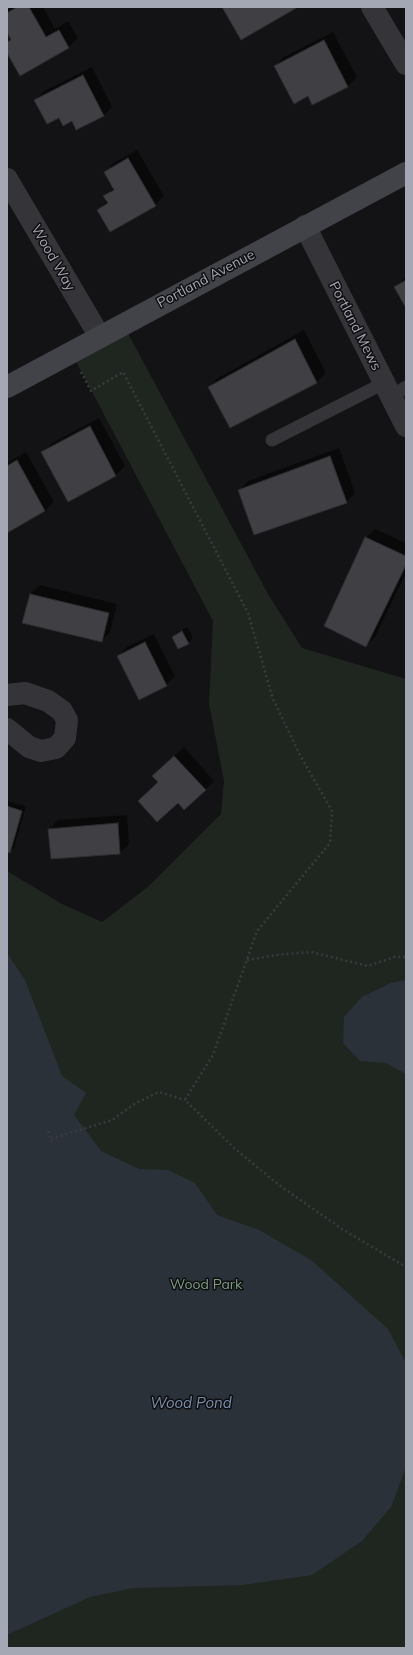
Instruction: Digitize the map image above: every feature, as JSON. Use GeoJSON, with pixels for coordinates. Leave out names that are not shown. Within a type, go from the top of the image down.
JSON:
{"type":"FeatureCollection","features":[{"type":"Feature","properties":{"kind":"street"},"geometry":{"type":"LineString","coordinates":[[372,7],[406,64]]}},
{"type":"Feature","properties":{"kind":"street","name":"Portland Avenue"},"geometry":{"type":"LineString","coordinates":[[7,387],[406,173]]}},
{"type":"Feature","properties":{"kind":"street","name":"Wood Way"},"geometry":{"type":"LineString","coordinates":[[7,179],[100,337]]}},
{"type":"Feature","properties":{"kind":"street","name":"Portland Mews"},"geometry":{"type":"LineString","coordinates":[[305,226],[394,389],[406,426]]}},
{"type":"Feature","properties":{"kind":"street"},"geometry":{"type":"LineString","coordinates":[[7,695],[25,693],[48,701],[62,711],[67,720],[64,738],[56,748],[41,751],[29,747],[7,729]]}},
{"type":"Feature","properties":{"kind":"lane"},"geometry":{"type":"LineString","coordinates":[[272,440],[394,389]]}},
{"type":"Feature","properties":{"kind":"path"},"geometry":{"type":"LineString","coordinates":[[71,352],[91,391],[124,372],[248,613],[273,699],[300,755],[332,810],[330,843],[257,932],[213,1055],[185,1100]]}},
{"type":"Feature","properties":{"kind":"path"},"geometry":{"type":"LineString","coordinates":[[247,960],[276,955],[311,952],[368,966],[394,958],[406,957]]}},
{"type":"Feature","properties":{"kind":"path"},"geometry":{"type":"LineString","coordinates":[[51,1139],[112,1120],[136,1103],[160,1092],[185,1100],[234,1148],[279,1185],[342,1229],[406,1266]]}},
{"type":"Feature","properties":{"kind":"path"},"geometry":{"type":"LineString","coordinates":[[48,1132],[53,1146]]}},
{"type":"Feature","properties":{"kind":"green space","name":"Wood Park"},"geometry":{"type":"Polygon","coordinates":[[[123,324],[268,594],[302,648],[406,679],[406,1648],[7,1648],[7,871],[62,904],[102,922],[149,886],[221,814],[224,781],[209,704],[213,621],[71,352],[123,324]]]}},
{"type":"Feature","properties":{"kind":"water","name":"Wood Pond"},"geometry":{"type":"Polygon","coordinates":[[[7,953],[25,980],[62,1076],[86,1093],[74,1115],[101,1151],[139,1169],[168,1170],[195,1183],[217,1215],[259,1230],[311,1260],[388,1329],[406,1363],[406,1467],[391,1507],[362,1541],[312,1575],[242,1585],[133,1588],[90,1597],[7,1635],[7,953]]]}},
{"type":"Feature","properties":{"kind":"water"},"geometry":{"type":"Polygon","coordinates":[[[406,980],[406,1074],[386,1063],[360,1061],[343,1043],[344,1017],[362,997],[391,983],[406,980]]]}},
{"type":"Feature","properties":{"kind":"building"},"geometry":{"type":"Polygon","coordinates":[[[17,7],[29,7],[46,37],[59,30],[69,48],[20,76],[7,53],[7,42],[11,40],[7,32],[7,13],[17,7]]]}},
{"type":"Feature","properties":{"kind":"building"},"geometry":{"type":"Polygon","coordinates":[[[222,7],[298,7],[241,40],[222,7]]]}},
{"type":"Feature","properties":{"kind":"building"},"geometry":{"type":"Polygon","coordinates":[[[324,40],[348,87],[312,105],[308,96],[294,104],[274,66],[324,40]]]}},
{"type":"Feature","properties":{"kind":"building"},"geometry":{"type":"Polygon","coordinates":[[[83,75],[104,116],[76,130],[72,121],[63,126],[59,118],[47,124],[34,100],[83,75]]]}},
{"type":"Feature","properties":{"kind":"building"},"geometry":{"type":"Polygon","coordinates":[[[128,158],[156,206],[110,232],[97,210],[108,203],[103,196],[114,190],[104,172],[128,158]]]}},
{"type":"Feature","properties":{"kind":"building"},"geometry":{"type":"Polygon","coordinates":[[[406,280],[406,308],[394,287],[406,280]]]}},
{"type":"Feature","properties":{"kind":"building"},"geometry":{"type":"Polygon","coordinates":[[[295,339],[317,383],[230,428],[208,387],[295,339]]]}},
{"type":"Feature","properties":{"kind":"building"},"geometry":{"type":"Polygon","coordinates":[[[90,426],[116,476],[68,502],[41,452],[90,426]]]}},
{"type":"Feature","properties":{"kind":"building"},"geometry":{"type":"Polygon","coordinates":[[[330,456],[347,503],[254,535],[238,490],[330,456]]]}},
{"type":"Feature","properties":{"kind":"building"},"geometry":{"type":"Polygon","coordinates":[[[17,460],[45,511],[7,533],[7,466],[17,460]]]}},
{"type":"Feature","properties":{"kind":"building"},"geometry":{"type":"Polygon","coordinates":[[[365,537],[406,556],[406,565],[366,647],[324,626],[365,537]]]}},
{"type":"Feature","properties":{"kind":"building"},"geometry":{"type":"Polygon","coordinates":[[[30,594],[109,613],[102,642],[22,623],[30,594]]]}},
{"type":"Feature","properties":{"kind":"building"},"geometry":{"type":"Polygon","coordinates":[[[182,631],[189,644],[178,649],[172,637],[182,631]]]}},
{"type":"Feature","properties":{"kind":"building"},"geometry":{"type":"Polygon","coordinates":[[[145,642],[167,686],[139,700],[117,656],[145,642]]]}},
{"type":"Feature","properties":{"kind":"building"},"geometry":{"type":"Polygon","coordinates":[[[174,756],[206,790],[184,810],[178,803],[157,822],[138,801],[158,782],[152,776],[174,756]]]}},
{"type":"Feature","properties":{"kind":"building"},"geometry":{"type":"Polygon","coordinates":[[[7,806],[22,811],[10,853],[7,852],[7,806]]]}},
{"type":"Feature","properties":{"kind":"building"},"geometry":{"type":"Polygon","coordinates":[[[118,823],[120,854],[51,859],[48,829],[118,823]]]}}]}
